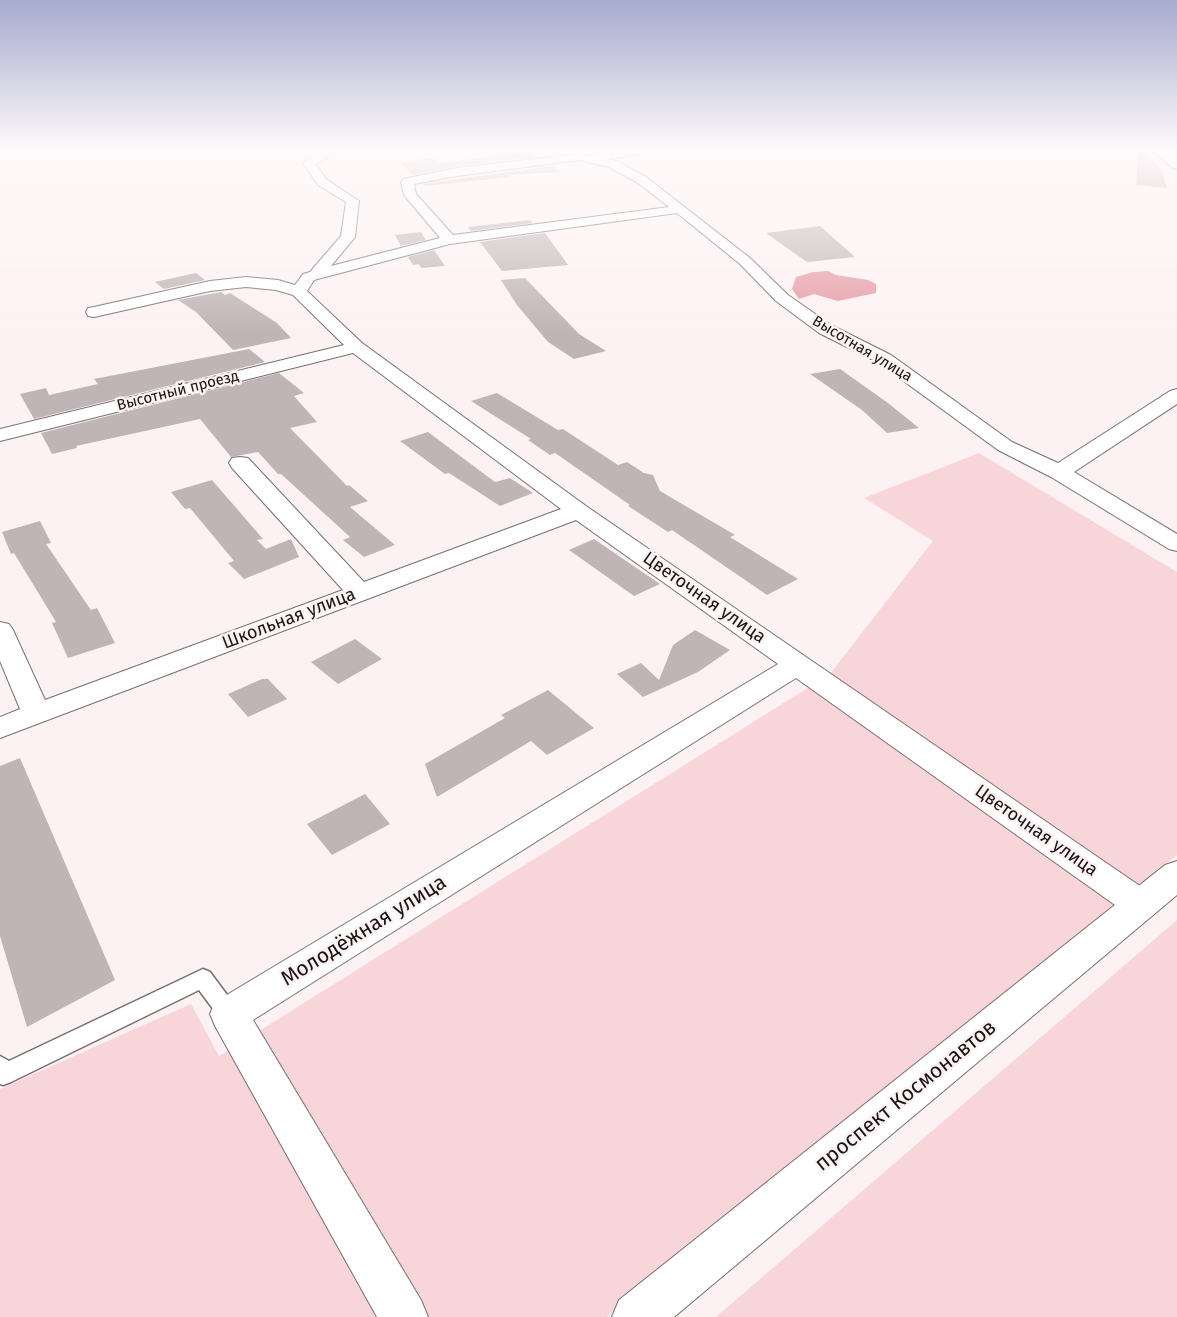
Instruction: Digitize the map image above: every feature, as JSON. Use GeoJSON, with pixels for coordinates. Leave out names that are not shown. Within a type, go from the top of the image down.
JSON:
{"type":"FeatureCollection","features":[{"type":"Feature","properties":{"kind":"street"},"geometry":{"type":"LineString","coordinates":[[307,284],[348,237],[352,210]]}},
{"type":"Feature","properties":{"kind":"street","name":"Высотная улица"},"geometry":{"type":"LineString","coordinates":[[423,210],[448,240]]}},
{"type":"Feature","properties":{"kind":"street"},"geometry":{"type":"LineString","coordinates":[[94,312],[210,286],[246,282],[278,285],[307,284],[448,240],[676,210]]}},
{"type":"Feature","properties":{"kind":"street","name":"Высотная улица"},"geometry":{"type":"LineString","coordinates":[[681,210],[745,261],[782,298],[826,329],[885,359],[1005,446],[1059,472],[1177,544]]}},
{"type":"Feature","properties":{"kind":"street","name":"Цветочная улица"},"geometry":{"type":"LineString","coordinates":[[307,284],[356,348],[578,511],[1141,905]]}},
{"type":"Feature","properties":{"kind":"street","name":"Высотный проезд"},"geometry":{"type":"LineString","coordinates":[[0,434],[356,348]]}},
{"type":"Feature","properties":{"kind":"street"},"geometry":{"type":"LineString","coordinates":[[1059,472],[1176,395]]}},
{"type":"Feature","properties":{"kind":"street"},"geometry":{"type":"LineString","coordinates":[[240,463],[360,593]]}},
{"type":"Feature","properties":{"kind":"street","name":"Школьная улица"},"geometry":{"type":"LineString","coordinates":[[0,728],[578,511]]}},
{"type":"Feature","properties":{"kind":"street"},"geometry":{"type":"LineString","coordinates":[[0,630],[37,714]]}},
{"type":"Feature","properties":{"kind":"street","name":"Молодёжная улица"},"geometry":{"type":"LineString","coordinates":[[229,1014],[798,664]]}},
{"type":"Feature","properties":{"kind":"street","name":"проспект Космонавтов"},"geometry":{"type":"LineString","coordinates":[[636,1317],[1177,875]]}},
{"type":"Feature","properties":{"kind":"street"},"geometry":{"type":"LineString","coordinates":[[229,1014],[404,1317]]}},
{"type":"Feature","properties":{"kind":"lane"},"geometry":{"type":"LineString","coordinates":[[0,1066],[3,1075],[203,978],[229,1014]]}},
{"type":"Feature","properties":{"kind":"shaded area"},"geometry":{"type":"Polygon","coordinates":[[[828,271],[836,275],[868,280],[876,284],[876,293],[838,301],[814,294],[799,299],[792,289],[796,277],[813,272],[828,271]]]}},
{"type":"Feature","properties":{"kind":"shaded area"},"geometry":{"type":"Polygon","coordinates":[[[979,453],[1177,572],[1177,855],[607,1317],[0,1317],[0,1089],[191,1004],[219,1056],[830,674],[933,541],[864,498],[979,453]]]}},
{"type":"Feature","properties":{"kind":"shaded area"},"geometry":{"type":"Polygon","coordinates":[[[1177,920],[1177,1317],[716,1317],[1177,920]]]}},
{"type":"Feature","properties":{"kind":"building"},"geometry":{"type":"Polygon","coordinates":[[[530,220],[533,223],[471,231],[468,227],[530,220]]]}},
{"type":"Feature","properties":{"kind":"building"},"geometry":{"type":"Polygon","coordinates":[[[820,226],[855,257],[807,262],[766,233],[820,226]]]}},
{"type":"Feature","properties":{"kind":"building"},"geometry":{"type":"Polygon","coordinates":[[[421,232],[426,240],[401,246],[395,235],[421,232]]]}},
{"type":"Feature","properties":{"kind":"building"},"geometry":{"type":"Polygon","coordinates":[[[545,233],[568,265],[502,271],[480,242],[545,233]]]}},
{"type":"Feature","properties":{"kind":"building"},"geometry":{"type":"Polygon","coordinates":[[[434,250],[445,266],[421,268],[419,264],[413,265],[408,257],[434,250]]]}},
{"type":"Feature","properties":{"kind":"building"},"geometry":{"type":"Polygon","coordinates":[[[196,273],[205,280],[164,289],[155,282],[196,273]]]}},
{"type":"Feature","properties":{"kind":"building"},"geometry":{"type":"Polygon","coordinates":[[[525,278],[579,334],[606,351],[574,359],[548,342],[517,305],[501,280],[525,278]]]}},
{"type":"Feature","properties":{"kind":"building"},"geometry":{"type":"Polygon","coordinates":[[[221,292],[225,295],[230,293],[277,323],[291,338],[233,350],[196,312],[178,300],[221,292]]]}},
{"type":"Feature","properties":{"kind":"building"},"geometry":{"type":"Polygon","coordinates":[[[249,349],[265,362],[34,419],[20,394],[46,388],[49,395],[98,384],[94,379],[249,349]]]}},
{"type":"Feature","properties":{"kind":"building"},"geometry":{"type":"Polygon","coordinates":[[[840,369],[919,428],[887,433],[862,410],[810,374],[840,369]]]}},
{"type":"Feature","properties":{"kind":"building"},"geometry":{"type":"Polygon","coordinates":[[[279,373],[304,393],[294,396],[317,422],[290,428],[347,486],[349,485],[368,501],[350,507],[395,545],[364,557],[343,540],[350,537],[281,474],[278,474],[258,452],[231,457],[200,419],[76,446],[77,448],[52,454],[41,433],[279,373]]]}},
{"type":"Feature","properties":{"kind":"building"},"geometry":{"type":"Polygon","coordinates":[[[497,393],[558,430],[563,429],[618,465],[627,462],[644,473],[653,475],[660,491],[735,535],[730,537],[798,579],[767,595],[672,530],[668,532],[628,506],[630,505],[555,453],[550,455],[528,440],[531,439],[471,401],[497,393]]]}},
{"type":"Feature","properties":{"kind":"building"},"geometry":{"type":"Polygon","coordinates":[[[428,432],[495,482],[510,478],[533,493],[500,506],[449,473],[445,474],[400,441],[428,432]]]}},
{"type":"Feature","properties":{"kind":"building"},"geometry":{"type":"Polygon","coordinates":[[[212,480],[263,539],[257,540],[266,549],[291,539],[299,557],[244,579],[228,563],[234,561],[190,508],[185,509],[171,492],[212,480]]]}},
{"type":"Feature","properties":{"kind":"building"},"geometry":{"type":"Polygon","coordinates":[[[40,521],[51,543],[46,544],[91,610],[97,608],[115,643],[68,658],[52,623],[56,622],[14,553],[11,554],[2,532],[40,521]]]}},
{"type":"Feature","properties":{"kind":"building"},"geometry":{"type":"Polygon","coordinates":[[[594,539],[660,584],[634,596],[569,550],[594,539]]]}},
{"type":"Feature","properties":{"kind":"building"},"geometry":{"type":"Polygon","coordinates":[[[695,630],[730,650],[698,672],[643,697],[617,674],[641,663],[659,680],[673,645],[695,630]]]}},
{"type":"Feature","properties":{"kind":"building"},"geometry":{"type":"Polygon","coordinates":[[[355,639],[382,659],[338,684],[311,662],[355,639]]]}},
{"type":"Feature","properties":{"kind":"building"},"geometry":{"type":"Polygon","coordinates":[[[262,679],[268,679],[287,699],[248,717],[228,694],[262,679]]]}},
{"type":"Feature","properties":{"kind":"building"},"geometry":{"type":"Polygon","coordinates":[[[548,690],[594,728],[547,755],[531,741],[437,797],[425,764],[505,718],[501,715],[548,690]]]}},
{"type":"Feature","properties":{"kind":"building"},"geometry":{"type":"Polygon","coordinates":[[[20,758],[115,980],[27,1027],[0,936],[0,766],[20,758]]]}},
{"type":"Feature","properties":{"kind":"building"},"geometry":{"type":"Polygon","coordinates":[[[365,794],[390,824],[332,855],[307,824],[365,794]]]}}]}
